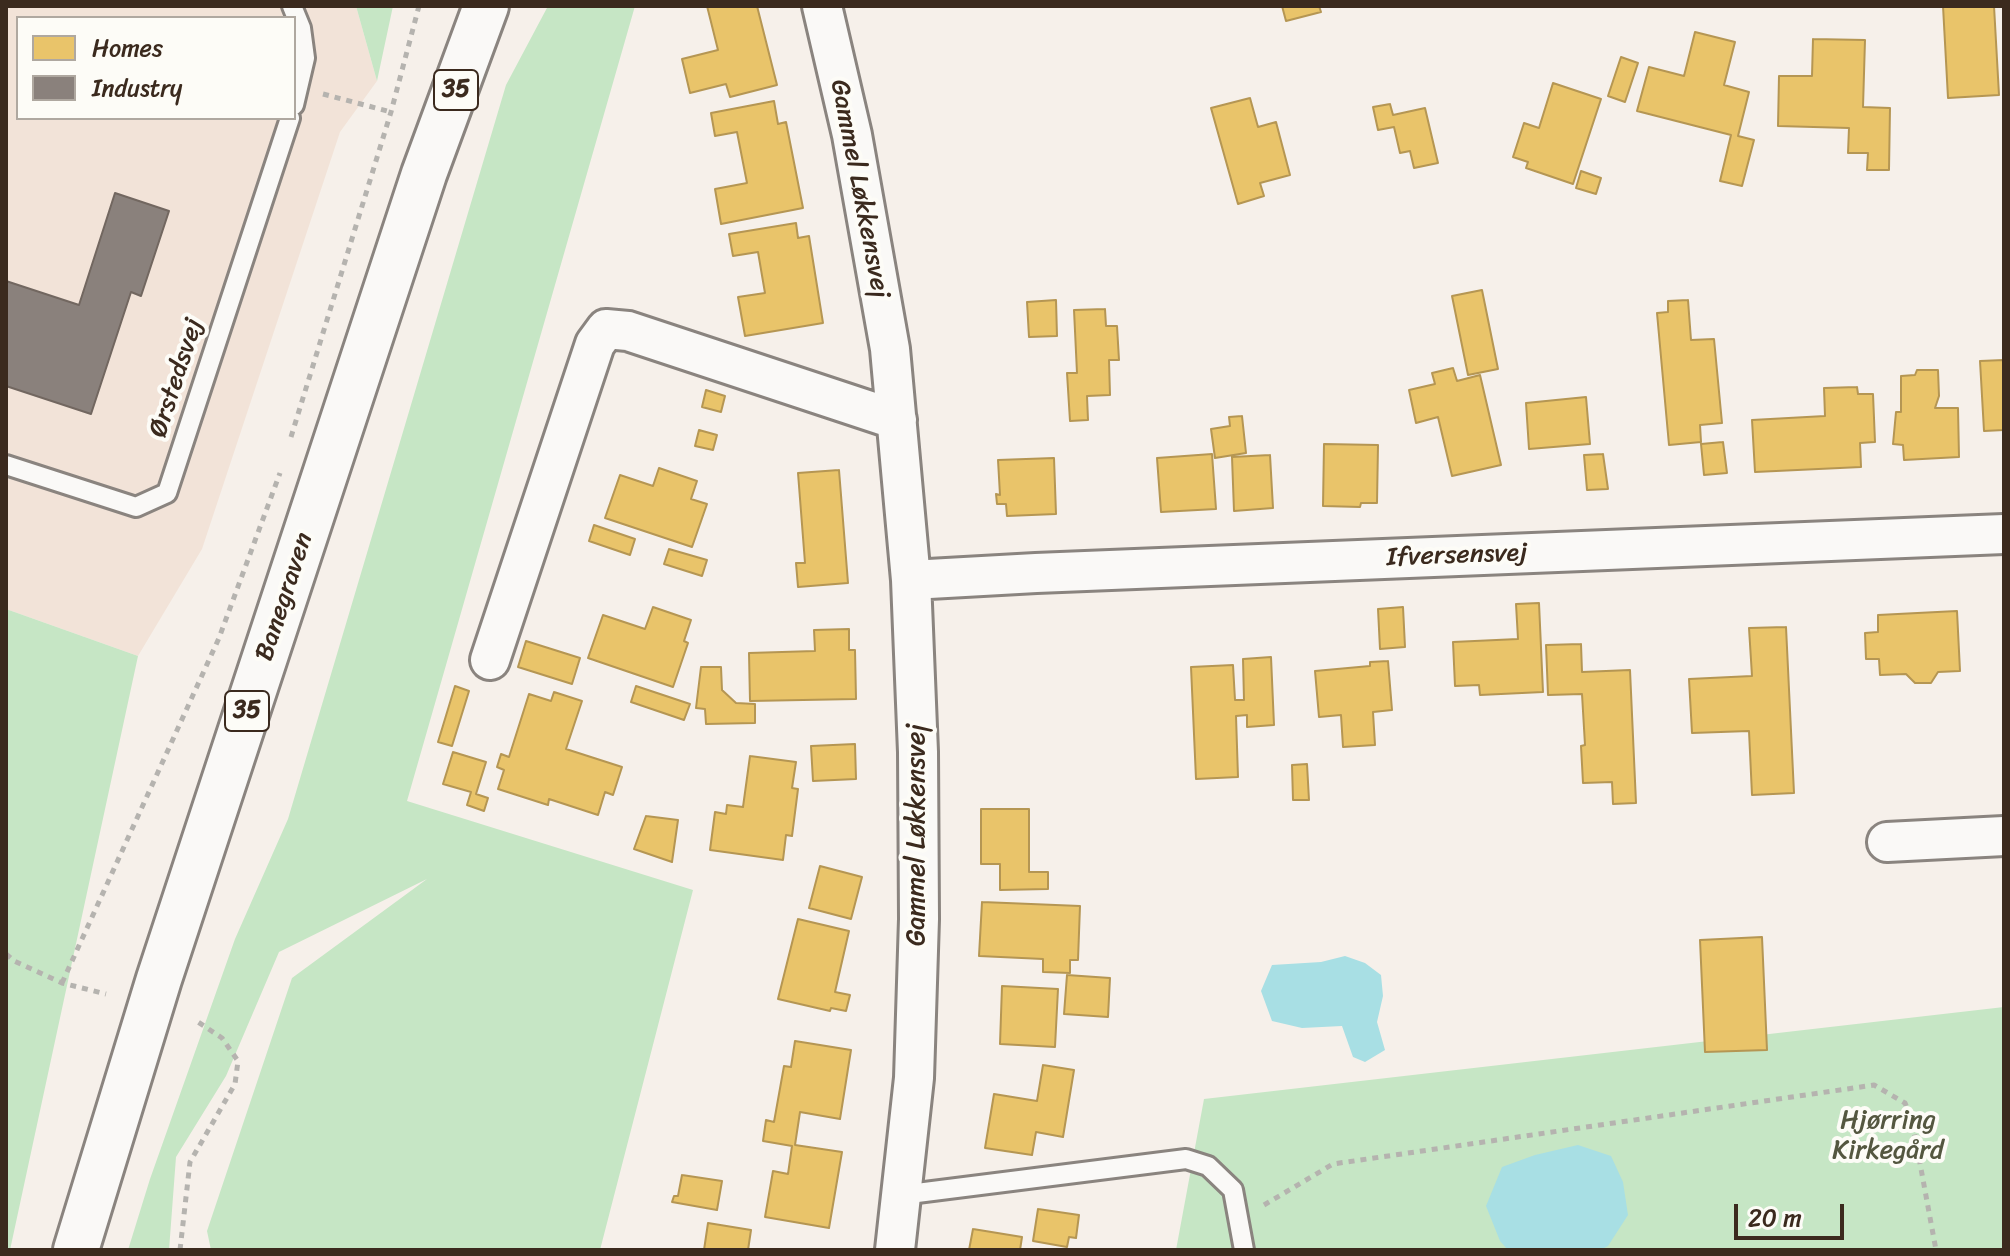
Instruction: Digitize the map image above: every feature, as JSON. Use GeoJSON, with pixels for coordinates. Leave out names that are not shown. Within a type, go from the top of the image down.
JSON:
{"type":"FeatureCollection","features":[{"type":"Feature","properties":{"kind":"main road","name":"Banegraven"},"geometry":{"type":"LineString","coordinates":[[424,174],[460,6]]}},
{"type":"Feature","properties":{"kind":"main road","name":"Banegraven"},"geometry":{"type":"LineString","coordinates":[[76,1250],[159,979],[424,174],[486,6]]}},
{"type":"Feature","properties":{"kind":"street","name":"Gammel Løkkensvej"},"geometry":{"type":"LineString","coordinates":[[822,6],[852,135],[890,349],[911,580],[918,752],[919,919],[914,1078],[895,1250]]}},
{"type":"Feature","properties":{"kind":"street"},"geometry":{"type":"LineString","coordinates":[[490,660],[595,344],[606,329],[628,331],[897,420]]}},
{"type":"Feature","properties":{"kind":"street","name":"Ifversensvej"},"geometry":{"type":"LineString","coordinates":[[911,580],[2004,534]]}},
{"type":"Feature","properties":{"kind":"street"},"geometry":{"type":"LineString","coordinates":[[1887,842],[2004,836]]}},
{"type":"Feature","properties":{"kind":"lane"},"geometry":{"type":"LineString","coordinates":[[292,6],[301,28],[305,58],[297,96]]}},
{"type":"Feature","properties":{"kind":"lane","name":"Ørstedsvej"},"geometry":{"type":"LineString","coordinates":[[6,465],[136,507],[167,493],[289,120]]}},
{"type":"Feature","properties":{"kind":"lane"},"geometry":{"type":"LineString","coordinates":[[901,1195],[1186,1159],[1208,1166],[1233,1190],[1244,1250]]}},
{"type":"Feature","properties":{"kind":"path"},"geometry":{"type":"LineString","coordinates":[[289,445],[391,112],[419,6]]}},
{"type":"Feature","properties":{"kind":"path"},"geometry":{"type":"LineString","coordinates":[[297,96],[391,112]]}},
{"type":"Feature","properties":{"kind":"path"},"geometry":{"type":"LineString","coordinates":[[62,983],[219,638],[284,460]]}},
{"type":"Feature","properties":{"kind":"path"},"geometry":{"type":"LineString","coordinates":[[6,954],[14,961],[62,983],[106,994]]}},
{"type":"Feature","properties":{"kind":"path"},"geometry":{"type":"LineString","coordinates":[[180,1250],[190,1162],[235,1084],[238,1061],[222,1038],[198,1022]]}},
{"type":"Feature","properties":{"kind":"path"},"geometry":{"type":"LineString","coordinates":[[1239,1220],[1333,1164],[1874,1085],[1905,1103],[1912,1120],[1936,1250]]}},
{"type":"Feature","properties":{"kind":"shaded area"},"geometry":{"type":"Polygon","coordinates":[[[6,6],[356,6],[377,81],[340,132],[202,549],[138,656],[6,609],[6,6]]]}},
{"type":"Feature","properties":{"kind":"green space"},"geometry":{"type":"Polygon","coordinates":[[[356,6],[393,6],[377,81],[356,6]]]}},
{"type":"Feature","properties":{"kind":"green space"},"geometry":{"type":"Polygon","coordinates":[[[548,6],[635,6],[407,801],[693,890],[600,1250],[211,1250],[207,1231],[292,978],[427,879],[279,952],[226,1076],[176,1157],[169,1250],[128,1250],[235,939],[288,819],[506,85],[548,6]]]}},
{"type":"Feature","properties":{"kind":"green space"},"geometry":{"type":"Polygon","coordinates":[[[6,609],[138,656],[10,1250],[6,1250],[6,609]]]}},
{"type":"Feature","properties":{"kind":"green space","name":"Hjørring Kirkegård"},"geometry":{"type":"Polygon","coordinates":[[[2004,1007],[2004,1250],[1176,1250],[1204,1099],[2004,1007]]]}},
{"type":"Feature","properties":{"kind":"water"},"geometry":{"type":"Polygon","coordinates":[[[1345,956],[1365,963],[1381,975],[1383,996],[1377,1022],[1385,1050],[1365,1062],[1353,1057],[1342,1026],[1302,1028],[1272,1021],[1261,991],[1272,965],[1321,962],[1345,956]]]}},
{"type":"Feature","properties":{"kind":"water"},"geometry":{"type":"Polygon","coordinates":[[[1578,1145],[1611,1156],[1623,1182],[1628,1215],[1608,1246],[1600,1250],[1508,1250],[1500,1241],[1486,1206],[1502,1167],[1578,1145]]]}},
{"type":"Feature","properties":{"kind":"building: Homes"},"geometry":{"type":"Polygon","coordinates":[[[707,6],[757,6],[777,85],[730,97],[726,84],[690,93],[682,59],[718,50],[707,6]]]}},
{"type":"Feature","properties":{"kind":"building: Homes"},"geometry":{"type":"Polygon","coordinates":[[[1282,6],[1319,6],[1321,12],[1286,21],[1282,6]]]}},
{"type":"Feature","properties":{"kind":"building: Homes"},"geometry":{"type":"Polygon","coordinates":[[[1943,6],[1994,6],[1999,95],[1948,98],[1943,6]]]}},
{"type":"Feature","properties":{"kind":"building: Homes"},"geometry":{"type":"Polygon","coordinates":[[[1695,32],[1735,42],[1724,85],[1749,92],[1738,136],[1754,140],[1742,186],[1720,181],[1731,135],[1637,111],[1649,67],[1684,76],[1695,32]]]}},
{"type":"Feature","properties":{"kind":"building: Homes"},"geometry":{"type":"Polygon","coordinates":[[[1813,39],[1865,40],[1863,107],[1890,108],[1889,170],[1867,170],[1868,153],[1848,153],[1849,128],[1778,126],[1779,76],[1812,76],[1813,39]]]}},
{"type":"Feature","properties":{"kind":"building: Homes"},"geometry":{"type":"Polygon","coordinates":[[[1621,57],[1638,63],[1625,102],[1608,96],[1621,57]]]}},
{"type":"Feature","properties":{"kind":"building: Homes"},"geometry":{"type":"Polygon","coordinates":[[[1553,83],[1601,99],[1573,184],[1526,168],[1528,162],[1513,157],[1524,123],[1539,128],[1553,83]]]}},
{"type":"Feature","properties":{"kind":"building: Homes"},"geometry":{"type":"Polygon","coordinates":[[[1250,98],[1258,127],[1276,122],[1290,175],[1260,183],[1264,196],[1238,204],[1211,108],[1250,98]]]}},
{"type":"Feature","properties":{"kind":"building: Homes"},"geometry":{"type":"Polygon","coordinates":[[[774,101],[778,124],[786,122],[803,208],[721,224],[715,189],[747,183],[737,132],[715,136],[711,113],[774,101]]]}},
{"type":"Feature","properties":{"kind":"building: Homes"},"geometry":{"type":"Polygon","coordinates":[[[1390,104],[1393,115],[1425,108],[1438,163],[1414,168],[1410,151],[1400,153],[1394,127],[1378,130],[1373,107],[1390,104]]]}},
{"type":"Feature","properties":{"kind":"building: Homes"},"geometry":{"type":"Polygon","coordinates":[[[1581,171],[1601,178],[1596,194],[1576,188],[1581,171]]]}},
{"type":"Feature","properties":{"kind":"building: Homes"},"geometry":{"type":"Polygon","coordinates":[[[796,223],[798,238],[809,236],[823,323],[745,336],[738,297],[765,293],[758,252],[733,256],[729,234],[796,223]]]}},
{"type":"Feature","properties":{"kind":"building: Homes"},"geometry":{"type":"Polygon","coordinates":[[[1482,290],[1498,369],[1468,375],[1452,296],[1482,290]]]}},
{"type":"Feature","properties":{"kind":"building: Homes"},"geometry":{"type":"Polygon","coordinates":[[[1056,300],[1057,336],[1029,337],[1027,302],[1056,300]]]}},
{"type":"Feature","properties":{"kind":"building: Homes"},"geometry":{"type":"Polygon","coordinates":[[[1688,300],[1691,340],[1714,339],[1722,423],[1700,425],[1701,442],[1669,445],[1657,313],[1668,312],[1668,301],[1688,300]]]}},
{"type":"Feature","properties":{"kind":"building: Homes"},"geometry":{"type":"Polygon","coordinates":[[[1105,309],[1106,326],[1117,326],[1119,360],[1109,360],[1110,395],[1087,396],[1088,420],[1070,421],[1067,373],[1077,373],[1074,310],[1105,309]]]}},
{"type":"Feature","properties":{"kind":"building: Homes"},"geometry":{"type":"Polygon","coordinates":[[[2004,360],[2004,430],[1984,431],[1980,361],[2004,360]]]}},
{"type":"Feature","properties":{"kind":"building: Homes"},"geometry":{"type":"Polygon","coordinates":[[[1453,368],[1457,381],[1480,375],[1501,465],[1452,476],[1438,417],[1416,423],[1409,390],[1435,384],[1432,373],[1453,368]]]}},
{"type":"Feature","properties":{"kind":"building: Homes"},"geometry":{"type":"Polygon","coordinates":[[[1917,370],[1938,370],[1939,396],[1935,408],[1958,408],[1959,457],[1904,460],[1903,445],[1893,444],[1896,412],[1901,412],[1901,376],[1915,375],[1917,370]]]}},
{"type":"Feature","properties":{"kind":"building: Homes"},"geometry":{"type":"Polygon","coordinates":[[[1857,387],[1858,394],[1873,394],[1875,442],[1860,443],[1861,467],[1755,472],[1752,420],[1825,416],[1824,388],[1857,387]]]}},
{"type":"Feature","properties":{"kind":"building: Homes"},"geometry":{"type":"Polygon","coordinates":[[[706,390],[725,396],[721,412],[702,407],[706,390]]]}},
{"type":"Feature","properties":{"kind":"building: Homes"},"geometry":{"type":"Polygon","coordinates":[[[1586,397],[1590,444],[1529,449],[1526,403],[1586,397]]]}},
{"type":"Feature","properties":{"kind":"building: Homes"},"geometry":{"type":"Polygon","coordinates":[[[1242,416],[1246,453],[1215,458],[1211,429],[1230,426],[1229,417],[1242,416]]]}},
{"type":"Feature","properties":{"kind":"building: Homes"},"geometry":{"type":"Polygon","coordinates":[[[699,430],[717,435],[713,450],[695,446],[699,430]]]}},
{"type":"Feature","properties":{"kind":"building: Homes"},"geometry":{"type":"Polygon","coordinates":[[[1723,442],[1727,473],[1704,475],[1701,444],[1723,442]]]}},
{"type":"Feature","properties":{"kind":"building: Homes"},"geometry":{"type":"Polygon","coordinates":[[[1324,444],[1378,445],[1377,503],[1361,503],[1360,507],[1323,506],[1324,444]]]}},
{"type":"Feature","properties":{"kind":"building: Homes"},"geometry":{"type":"Polygon","coordinates":[[[1212,454],[1216,509],[1161,512],[1157,458],[1212,454]]]}},
{"type":"Feature","properties":{"kind":"building: Homes"},"geometry":{"type":"Polygon","coordinates":[[[1603,454],[1608,489],[1587,490],[1584,455],[1603,454]]]}},
{"type":"Feature","properties":{"kind":"building: Homes"},"geometry":{"type":"Polygon","coordinates":[[[1270,455],[1273,508],[1234,511],[1232,457],[1270,455]]]}},
{"type":"Feature","properties":{"kind":"building: Homes"},"geometry":{"type":"Polygon","coordinates":[[[1054,458],[1056,514],[1007,516],[1006,504],[997,504],[996,494],[1000,495],[998,460],[1054,458]]]}},
{"type":"Feature","properties":{"kind":"building: Homes"},"geometry":{"type":"Polygon","coordinates":[[[659,468],[697,481],[691,499],[707,504],[692,547],[605,518],[620,475],[653,486],[659,468]]]}},
{"type":"Feature","properties":{"kind":"building: Homes"},"geometry":{"type":"Polygon","coordinates":[[[839,470],[848,583],[798,587],[796,563],[805,563],[798,473],[839,470]]]}},
{"type":"Feature","properties":{"kind":"building: Homes"},"geometry":{"type":"Polygon","coordinates":[[[594,525],[635,539],[630,555],[589,541],[594,525]]]}},
{"type":"Feature","properties":{"kind":"building: Homes"},"geometry":{"type":"Polygon","coordinates":[[[669,549],[707,560],[702,576],[664,564],[669,549]]]}},
{"type":"Feature","properties":{"kind":"building: Homes"},"geometry":{"type":"Polygon","coordinates":[[[1539,603],[1543,692],[1480,695],[1479,685],[1455,686],[1453,642],[1518,639],[1516,604],[1539,603]]]}},
{"type":"Feature","properties":{"kind":"building: Homes"},"geometry":{"type":"Polygon","coordinates":[[[653,607],[691,620],[684,641],[688,643],[673,687],[588,658],[603,615],[645,629],[653,607]]]}},
{"type":"Feature","properties":{"kind":"building: Homes"},"geometry":{"type":"Polygon","coordinates":[[[1403,607],[1405,647],[1380,649],[1378,609],[1403,607]]]}},
{"type":"Feature","properties":{"kind":"building: Homes"},"geometry":{"type":"Polygon","coordinates":[[[1957,611],[1960,671],[1938,672],[1931,683],[1915,683],[1906,674],[1880,675],[1879,659],[1866,659],[1865,633],[1878,632],[1878,615],[1957,611]]]}},
{"type":"Feature","properties":{"kind":"building: Homes"},"geometry":{"type":"Polygon","coordinates":[[[1786,627],[1794,793],[1752,795],[1749,731],[1692,733],[1689,679],[1752,676],[1749,628],[1786,627]]]}},
{"type":"Feature","properties":{"kind":"building: Homes"},"geometry":{"type":"Polygon","coordinates":[[[849,629],[849,650],[855,650],[856,699],[750,701],[749,653],[815,651],[814,630],[849,629]]]}},
{"type":"Feature","properties":{"kind":"building: Homes"},"geometry":{"type":"Polygon","coordinates":[[[526,641],[580,658],[572,684],[518,667],[526,641]]]}},
{"type":"Feature","properties":{"kind":"building: Homes"},"geometry":{"type":"Polygon","coordinates":[[[1581,644],[1582,672],[1630,670],[1636,803],[1613,804],[1612,782],[1583,783],[1581,746],[1585,745],[1582,694],[1548,695],[1546,645],[1581,644]]]}},
{"type":"Feature","properties":{"kind":"building: Homes"},"geometry":{"type":"Polygon","coordinates":[[[1271,657],[1274,725],[1247,727],[1247,715],[1236,716],[1238,777],[1196,779],[1191,667],[1233,665],[1235,700],[1244,700],[1243,659],[1271,657]]]}},
{"type":"Feature","properties":{"kind":"building: Homes"},"geometry":{"type":"Polygon","coordinates":[[[1388,661],[1392,710],[1373,712],[1375,745],[1343,747],[1341,715],[1319,717],[1315,671],[1370,666],[1370,662],[1388,661]]]}},
{"type":"Feature","properties":{"kind":"building: Homes"},"geometry":{"type":"Polygon","coordinates":[[[701,667],[721,667],[722,690],[736,703],[755,704],[755,723],[706,724],[705,709],[696,708],[701,667]]]}},
{"type":"Feature","properties":{"kind":"building: Homes"},"geometry":{"type":"Polygon","coordinates":[[[455,686],[469,691],[452,746],[438,742],[455,686]]]}},
{"type":"Feature","properties":{"kind":"building: Homes"},"geometry":{"type":"Polygon","coordinates":[[[636,686],[690,704],[684,720],[631,702],[636,686]]]}},
{"type":"Feature","properties":{"kind":"building: Homes"},"geometry":{"type":"Polygon","coordinates":[[[554,692],[582,701],[566,749],[622,767],[613,795],[605,792],[598,815],[549,799],[548,805],[498,789],[504,770],[497,767],[501,754],[509,757],[529,694],[551,701],[554,692]]]}},
{"type":"Feature","properties":{"kind":"building: Homes"},"geometry":{"type":"Polygon","coordinates":[[[855,744],[856,779],[813,781],[811,746],[855,744]]]}},
{"type":"Feature","properties":{"kind":"building: Homes"},"geometry":{"type":"Polygon","coordinates":[[[453,752],[486,762],[476,794],[488,798],[484,811],[467,805],[471,792],[443,784],[453,752]]]}},
{"type":"Feature","properties":{"kind":"building: Homes"},"geometry":{"type":"Polygon","coordinates":[[[750,756],[796,762],[792,788],[798,789],[792,836],[786,835],[783,860],[710,850],[715,812],[726,814],[727,805],[743,807],[750,756]]]}},
{"type":"Feature","properties":{"kind":"building: Homes"},"geometry":{"type":"Polygon","coordinates":[[[1307,764],[1309,800],[1293,800],[1292,765],[1307,764]]]}},
{"type":"Feature","properties":{"kind":"building: Homes"},"geometry":{"type":"Polygon","coordinates":[[[981,809],[1029,809],[1029,872],[1048,872],[1048,889],[1000,890],[1000,864],[981,864],[981,809]]]}},
{"type":"Feature","properties":{"kind":"building: Homes"},"geometry":{"type":"Polygon","coordinates":[[[646,816],[678,820],[672,862],[634,849],[646,816]]]}},
{"type":"Feature","properties":{"kind":"building: Homes"},"geometry":{"type":"Polygon","coordinates":[[[820,866],[862,877],[851,919],[809,908],[820,866]]]}},
{"type":"Feature","properties":{"kind":"building: Homes"},"geometry":{"type":"Polygon","coordinates":[[[982,902],[1080,906],[1078,960],[1070,960],[1070,973],[1043,972],[1043,959],[979,956],[982,902]]]}},
{"type":"Feature","properties":{"kind":"building: Homes"},"geometry":{"type":"Polygon","coordinates":[[[798,919],[849,931],[835,992],[850,995],[846,1011],[831,1008],[830,1011],[778,999],[798,919]]]}},
{"type":"Feature","properties":{"kind":"building: Homes"},"geometry":{"type":"Polygon","coordinates":[[[1762,937],[1767,1050],[1705,1052],[1700,940],[1762,937]]]}},
{"type":"Feature","properties":{"kind":"building: Homes"},"geometry":{"type":"Polygon","coordinates":[[[1067,975],[1110,978],[1108,1017],[1064,1014],[1067,975]]]}},
{"type":"Feature","properties":{"kind":"building: Homes"},"geometry":{"type":"Polygon","coordinates":[[[1002,986],[1058,989],[1055,1047],[1000,1044],[1002,986]]]}},
{"type":"Feature","properties":{"kind":"building: Homes"},"geometry":{"type":"Polygon","coordinates":[[[795,1041],[851,1050],[840,1119],[800,1112],[795,1145],[842,1152],[829,1228],[765,1217],[773,1171],[788,1174],[792,1146],[763,1141],[766,1120],[774,1122],[784,1066],[791,1067],[795,1041]]]}},
{"type":"Feature","properties":{"kind":"building: Homes"},"geometry":{"type":"Polygon","coordinates":[[[1043,1065],[1074,1070],[1063,1137],[1036,1132],[1032,1155],[985,1148],[994,1094],[1037,1101],[1043,1065]]]}},
{"type":"Feature","properties":{"kind":"building: Homes"},"geometry":{"type":"Polygon","coordinates":[[[682,1175],[722,1181],[717,1210],[672,1202],[674,1196],[678,1196],[682,1175]]]}},
{"type":"Feature","properties":{"kind":"building: Homes"},"geometry":{"type":"Polygon","coordinates":[[[1038,1209],[1079,1215],[1076,1238],[1069,1237],[1067,1247],[1033,1241],[1038,1209]]]}},
{"type":"Feature","properties":{"kind":"building: Homes"},"geometry":{"type":"Polygon","coordinates":[[[708,1223],[751,1230],[748,1250],[704,1250],[708,1223]]]}},
{"type":"Feature","properties":{"kind":"building: Homes"},"geometry":{"type":"Polygon","coordinates":[[[973,1229],[1022,1237],[1020,1250],[969,1250],[973,1229]]]}},
{"type":"Feature","properties":{"kind":"building: Industry"},"geometry":{"type":"Polygon","coordinates":[[[115,193],[169,211],[141,296],[131,292],[91,414],[6,386],[6,281],[79,305],[115,193]]]}}]}
